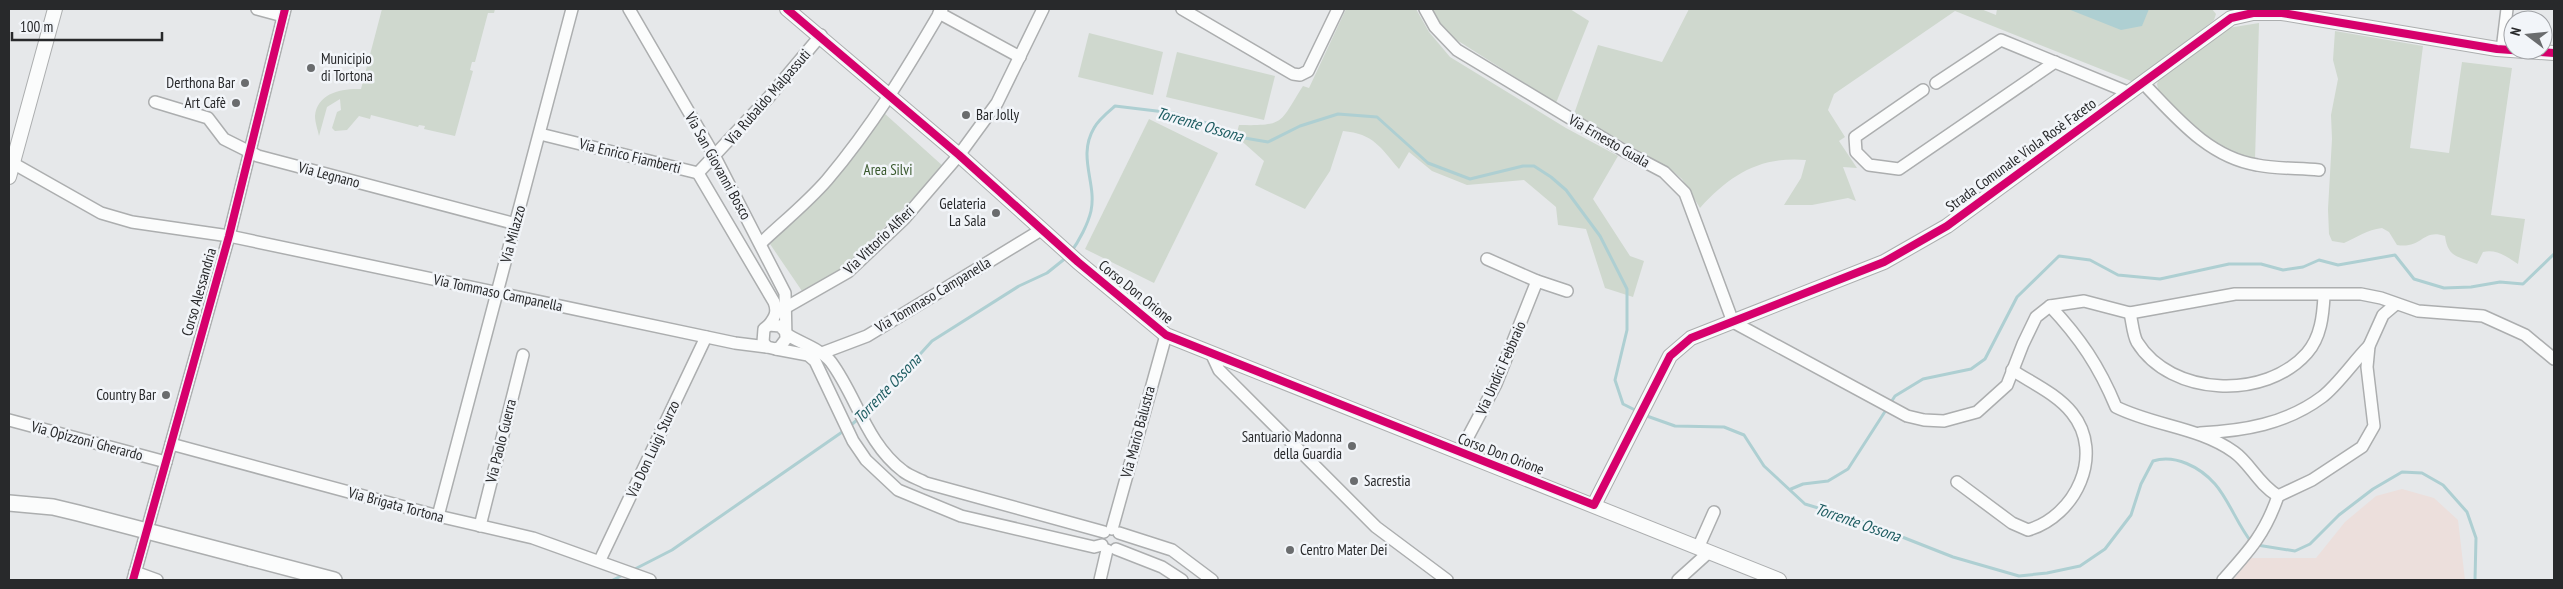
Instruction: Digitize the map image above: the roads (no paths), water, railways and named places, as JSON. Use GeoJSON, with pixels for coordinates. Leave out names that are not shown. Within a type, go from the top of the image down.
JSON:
{"type":"FeatureCollection","features":[{"type":"Feature","properties":{"kind":"main road"},"geometry":{"type":"LineString","coordinates":[[9,503],[61,509],[334,580]]}},
{"type":"Feature","properties":{"kind":"street"},"geometry":{"type":"LineString","coordinates":[[10,168],[55,9]]}},
{"type":"Feature","properties":{"kind":"street"},"geometry":{"type":"LineString","coordinates":[[257,9],[284,12]]}},
{"type":"Feature","properties":{"kind":"street","name":"Via Milazzo"},"geometry":{"type":"LineString","coordinates":[[438,516],[572,9]]}},
{"type":"Feature","properties":{"kind":"street","name":"Via San Giovanni Bosco"},"geometry":{"type":"LineString","coordinates":[[629,9],[715,157],[785,293],[785,332]]}},
{"type":"Feature","properties":{"kind":"street","name":"Corso Don Orione"},"geometry":{"type":"LineString","coordinates":[[787,9],[820,35],[959,155],[1078,262],[1166,335],[1779,580]]}},
{"type":"Feature","properties":{"kind":"street","name":"Via Vittorio Alfieri"},"geometry":{"type":"LineString","coordinates":[[785,308],[848,272],[904,219],[988,118],[1044,9]]}},
{"type":"Feature","properties":{"kind":"street"},"geometry":{"type":"LineString","coordinates":[[1182,9],[1293,74],[1300,75],[1308,71],[1338,9]]}},
{"type":"Feature","properties":{"kind":"street","name":"Via Ernesto Guala"},"geometry":{"type":"LineString","coordinates":[[1425,9],[1435,27],[1457,50],[1626,152],[1664,172],[1685,193],[1733,322]]}},
{"type":"Feature","properties":{"kind":"street"},"geometry":{"type":"LineString","coordinates":[[2502,50],[2507,9]]}},
{"type":"Feature","properties":{"kind":"street"},"geometry":{"type":"LineString","coordinates":[[760,244],[825,182],[861,139],[891,96],[940,11],[1020,58]]}},
{"type":"Feature","properties":{"kind":"street","name":"Corso Alessandria"},"geometry":{"type":"LineString","coordinates":[[134,576],[229,236],[284,12]]}},
{"type":"Feature","properties":{"kind":"street","name":"Strada Comunale Viola Rosè Faceto"},"geometry":{"type":"LineString","coordinates":[[1594,505],[1634,423],[1670,356],[1691,338],[1884,262],[1939,231],[2018,176],[2231,18],[2253,13],[2282,13],[2502,50],[2554,53]]}},
{"type":"Feature","properties":{"kind":"street","name":"Via Rubaldo Malpassuti"},"geometry":{"type":"LineString","coordinates":[[715,157],[769,97],[820,35]]}},
{"type":"Feature","properties":{"kind":"street"},"geometry":{"type":"LineString","coordinates":[[1936,83],[2001,40],[2130,93]]}},
{"type":"Feature","properties":{"kind":"street"},"geometry":{"type":"LineString","coordinates":[[1923,90],[1855,137],[1856,152],[1869,165],[1899,169],[2055,62]]}},
{"type":"Feature","properties":{"kind":"street"},"geometry":{"type":"LineString","coordinates":[[2143,83],[2187,128],[2219,152],[2256,165],[2319,170]]}},
{"type":"Feature","properties":{"kind":"street","name":"Via Legnano"},"geometry":{"type":"LineString","coordinates":[[155,102],[208,118],[224,139],[250,154],[516,224]]}},
{"type":"Feature","properties":{"kind":"street","name":"Via Enrico Fiamberti"},"geometry":{"type":"LineString","coordinates":[[540,134],[698,173],[715,157]]}},
{"type":"Feature","properties":{"kind":"street","name":"Via Tommaso Campanella"},"geometry":{"type":"LineString","coordinates":[[10,168],[101,213],[132,222],[229,236],[706,337],[808,355],[815,361],[840,418],[853,441],[866,460],[898,490],[961,516],[1094,547],[1108,548],[1162,567],[1182,580]]}},
{"type":"Feature","properties":{"kind":"street","name":"Via San Giovanni Bosco"},"geometry":{"type":"LineString","coordinates":[[698,173],[774,302],[775,316],[769,325]]}},
{"type":"Feature","properties":{"kind":"street","name":"Via Tommaso Campanella"},"geometry":{"type":"LineString","coordinates":[[822,353],[867,336],[1041,230]]}},
{"type":"Feature","properties":{"kind":"street"},"geometry":{"type":"LineString","coordinates":[[1487,259],[1537,281],[1567,291]]}},
{"type":"Feature","properties":{"kind":"street","name":"Via Undici Febbraio"},"geometry":{"type":"LineString","coordinates":[[1460,452],[1496,384],[1537,281]]}},
{"type":"Feature","properties":{"kind":"street"},"geometry":{"type":"LineString","coordinates":[[1733,322],[1907,416],[1924,420],[1944,421],[1977,412],[2007,385],[2036,317],[2050,306],[2084,301],[2130,313],[2235,294],[2324,296],[2360,294],[2381,298],[2418,311],[2484,316],[2525,335],[2554,359]]}},
{"type":"Feature","properties":{"kind":"street"},"geometry":{"type":"LineString","coordinates":[[2130,313],[2137,342],[2165,371],[2210,386],[2245,385],[2278,375],[2308,352],[2322,324],[2324,296]]}},
{"type":"Feature","properties":{"kind":"street"},"geometry":{"type":"LineString","coordinates":[[2198,433],[2240,431],[2282,420],[2323,397],[2369,346],[2383,315],[2396,304]]}},
{"type":"Feature","properties":{"kind":"street"},"geometry":{"type":"LineString","coordinates":[[2050,306],[2078,336],[2104,379],[2116,407],[2138,418],[2198,433],[2236,453],[2264,487],[2278,496]]}},
{"type":"Feature","properties":{"kind":"street"},"geometry":{"type":"LineString","coordinates":[[785,332],[784,344],[771,348],[762,342],[764,329],[769,325],[775,324],[785,332],[822,353],[831,363],[867,428],[882,449],[904,472],[926,483],[1112,532],[1172,550],[1212,580]]}},
{"type":"Feature","properties":{"kind":"street","name":"Via Mario Balustra"},"geometry":{"type":"LineString","coordinates":[[1112,532],[1166,335]]}},
{"type":"Feature","properties":{"kind":"street","name":"Via Don Luigi Sturzo"},"geometry":{"type":"LineString","coordinates":[[600,560],[706,337]]}},
{"type":"Feature","properties":{"kind":"street"},"geometry":{"type":"LineString","coordinates":[[2223,580],[2260,537],[2278,496],[2312,480],[2362,447],[2374,426],[2367,367],[2369,346]]}},
{"type":"Feature","properties":{"kind":"street","name":"Via Paolo Guerra"},"geometry":{"type":"LineString","coordinates":[[480,526],[523,355]]}},
{"type":"Feature","properties":{"kind":"street"},"geometry":{"type":"LineString","coordinates":[[1212,355],[1219,370],[1372,523],[1447,580]]}},
{"type":"Feature","properties":{"kind":"street"},"geometry":{"type":"LineString","coordinates":[[1957,482],[2012,523],[2028,530],[2060,512],[2079,487],[2084,472],[2086,452],[2084,439],[2077,420],[2058,400],[2012,370]]}},
{"type":"Feature","properties":{"kind":"street","name":"Via Opizzoni Gherardo"},"geometry":{"type":"LineString","coordinates":[[9,420],[166,462]]}},
{"type":"Feature","properties":{"kind":"street","name":"Via Brigata Tortona"},"geometry":{"type":"LineString","coordinates":[[171,444],[438,516],[533,538],[600,560],[650,580]]}},
{"type":"Feature","properties":{"kind":"street"},"geometry":{"type":"LineString","coordinates":[[961,516],[968,495]]}},
{"type":"Feature","properties":{"kind":"street"},"geometry":{"type":"LineString","coordinates":[[1678,580],[1703,550],[1714,512]]}},
{"type":"Feature","properties":{"kind":"street"},"geometry":{"type":"LineString","coordinates":[[1044,534],[1048,516]]}},
{"type":"Feature","properties":{"kind":"street"},"geometry":{"type":"LineString","coordinates":[[1108,548],[1121,542],[1112,532]]}},
{"type":"Feature","properties":{"kind":"street"},"geometry":{"type":"LineString","coordinates":[[1100,580],[1108,548],[1101,538],[1112,532]]}},
{"type":"Feature","properties":{"kind":"street"},"geometry":{"type":"LineString","coordinates":[[134,576],[157,580]]}},
{"type":"Feature","properties":{"kind":"water"},"geometry":{"type":"Polygon","coordinates":[[[2068,9],[2149,9],[2142,26],[2121,30],[2068,9]]]}},
{"type":"Feature","properties":{"kind":"waterway","name":"Torrente Ossona"},"geometry":{"type":"LineString","coordinates":[[1071,252],[1083,232],[1091,211],[1092,190],[1087,160],[1089,139],[1098,122],[1115,106],[1173,113],[1206,123],[1227,135],[1268,142],[1300,126],[1338,114],[1377,117],[1428,163],[1470,179],[1523,166],[1534,166],[1566,190],[1600,236],[1627,289],[1627,330],[1615,380],[1623,404],[1637,411]]}},
{"type":"Feature","properties":{"kind":"waterway"},"geometry":{"type":"LineString","coordinates":[[1791,489],[1803,484],[1828,481],[1848,469],[1895,396],[1923,379],[1971,369],[1985,359],[2017,297],[2059,256],[2090,260],[2118,275],[2160,279],[2229,264],[2261,264],[2283,270],[2303,267],[2319,260],[2338,265],[2395,255],[2414,279],[2444,288],[2471,287],[2500,282],[2523,284],[2554,254]]}},
{"type":"Feature","properties":{"kind":"waterway","name":"Torrente Ossona"},"geometry":{"type":"LineString","coordinates":[[850,426],[872,407],[932,341],[1019,286],[1047,273],[1067,257]]}},
{"type":"Feature","properties":{"kind":"waterway","name":"Torrente Ossona"},"geometry":{"type":"LineString","coordinates":[[1644,415],[1675,426],[1724,427],[1744,435],[1764,466],[1805,504],[1864,522],[1953,557],[2019,576],[2047,573],[2080,566],[2105,549],[2131,515],[2141,484],[2153,461],[2161,459],[2187,463],[2209,478],[2220,490],[2252,543]]}},
{"type":"Feature","properties":{"kind":"waterway","name":"Torrente Ossona"},"geometry":{"type":"LineString","coordinates":[[633,570],[672,550],[845,430]]}},
{"type":"Feature","properties":{"kind":"waterway","name":"Torrente Ossona"},"geometry":{"type":"LineString","coordinates":[[2257,545],[2295,551],[2310,544],[2339,515],[2373,489],[2402,472],[2422,473],[2443,485],[2467,512],[2476,538],[2475,580]]}},
{"type":"Feature","properties":{"kind":"waterway","name":"Torrente Ossona"},"geometry":{"type":"LineString","coordinates":[[613,580],[623,575]]}},
{"type":"Feature","properties":{"kind":"place","name":"Municipio di Tortona"},"geometry":{"type":"Point","coordinates":[311,68]}},
{"type":"Feature","properties":{"kind":"place","name":"Derthona Bar"},"geometry":{"type":"Point","coordinates":[245,83]}},
{"type":"Feature","properties":{"kind":"place","name":"Art Cafè"},"geometry":{"type":"Point","coordinates":[236,103]}},
{"type":"Feature","properties":{"kind":"place","name":"Bar Jolly"},"geometry":{"type":"Point","coordinates":[966,115]}},
{"type":"Feature","properties":{"kind":"place","name":"Gelateria La Sala"},"geometry":{"type":"Point","coordinates":[996,213]}},
{"type":"Feature","properties":{"kind":"place","name":"Country Bar"},"geometry":{"type":"Point","coordinates":[166,395]}},
{"type":"Feature","properties":{"kind":"place","name":"Santuario Madonna della Guardia"},"geometry":{"type":"Point","coordinates":[1352,446]}},
{"type":"Feature","properties":{"kind":"place","name":"Sacrestia"},"geometry":{"type":"Point","coordinates":[1354,481]}},
{"type":"Feature","properties":{"kind":"place","name":"Centro Mater Dei"},"geometry":{"type":"Point","coordinates":[1290,550]}},
{"type":"Feature","properties":{"kind":"park label","name":"Area Silvi"},"geometry":{"type":"Point","coordinates":[888,170]}}]}
